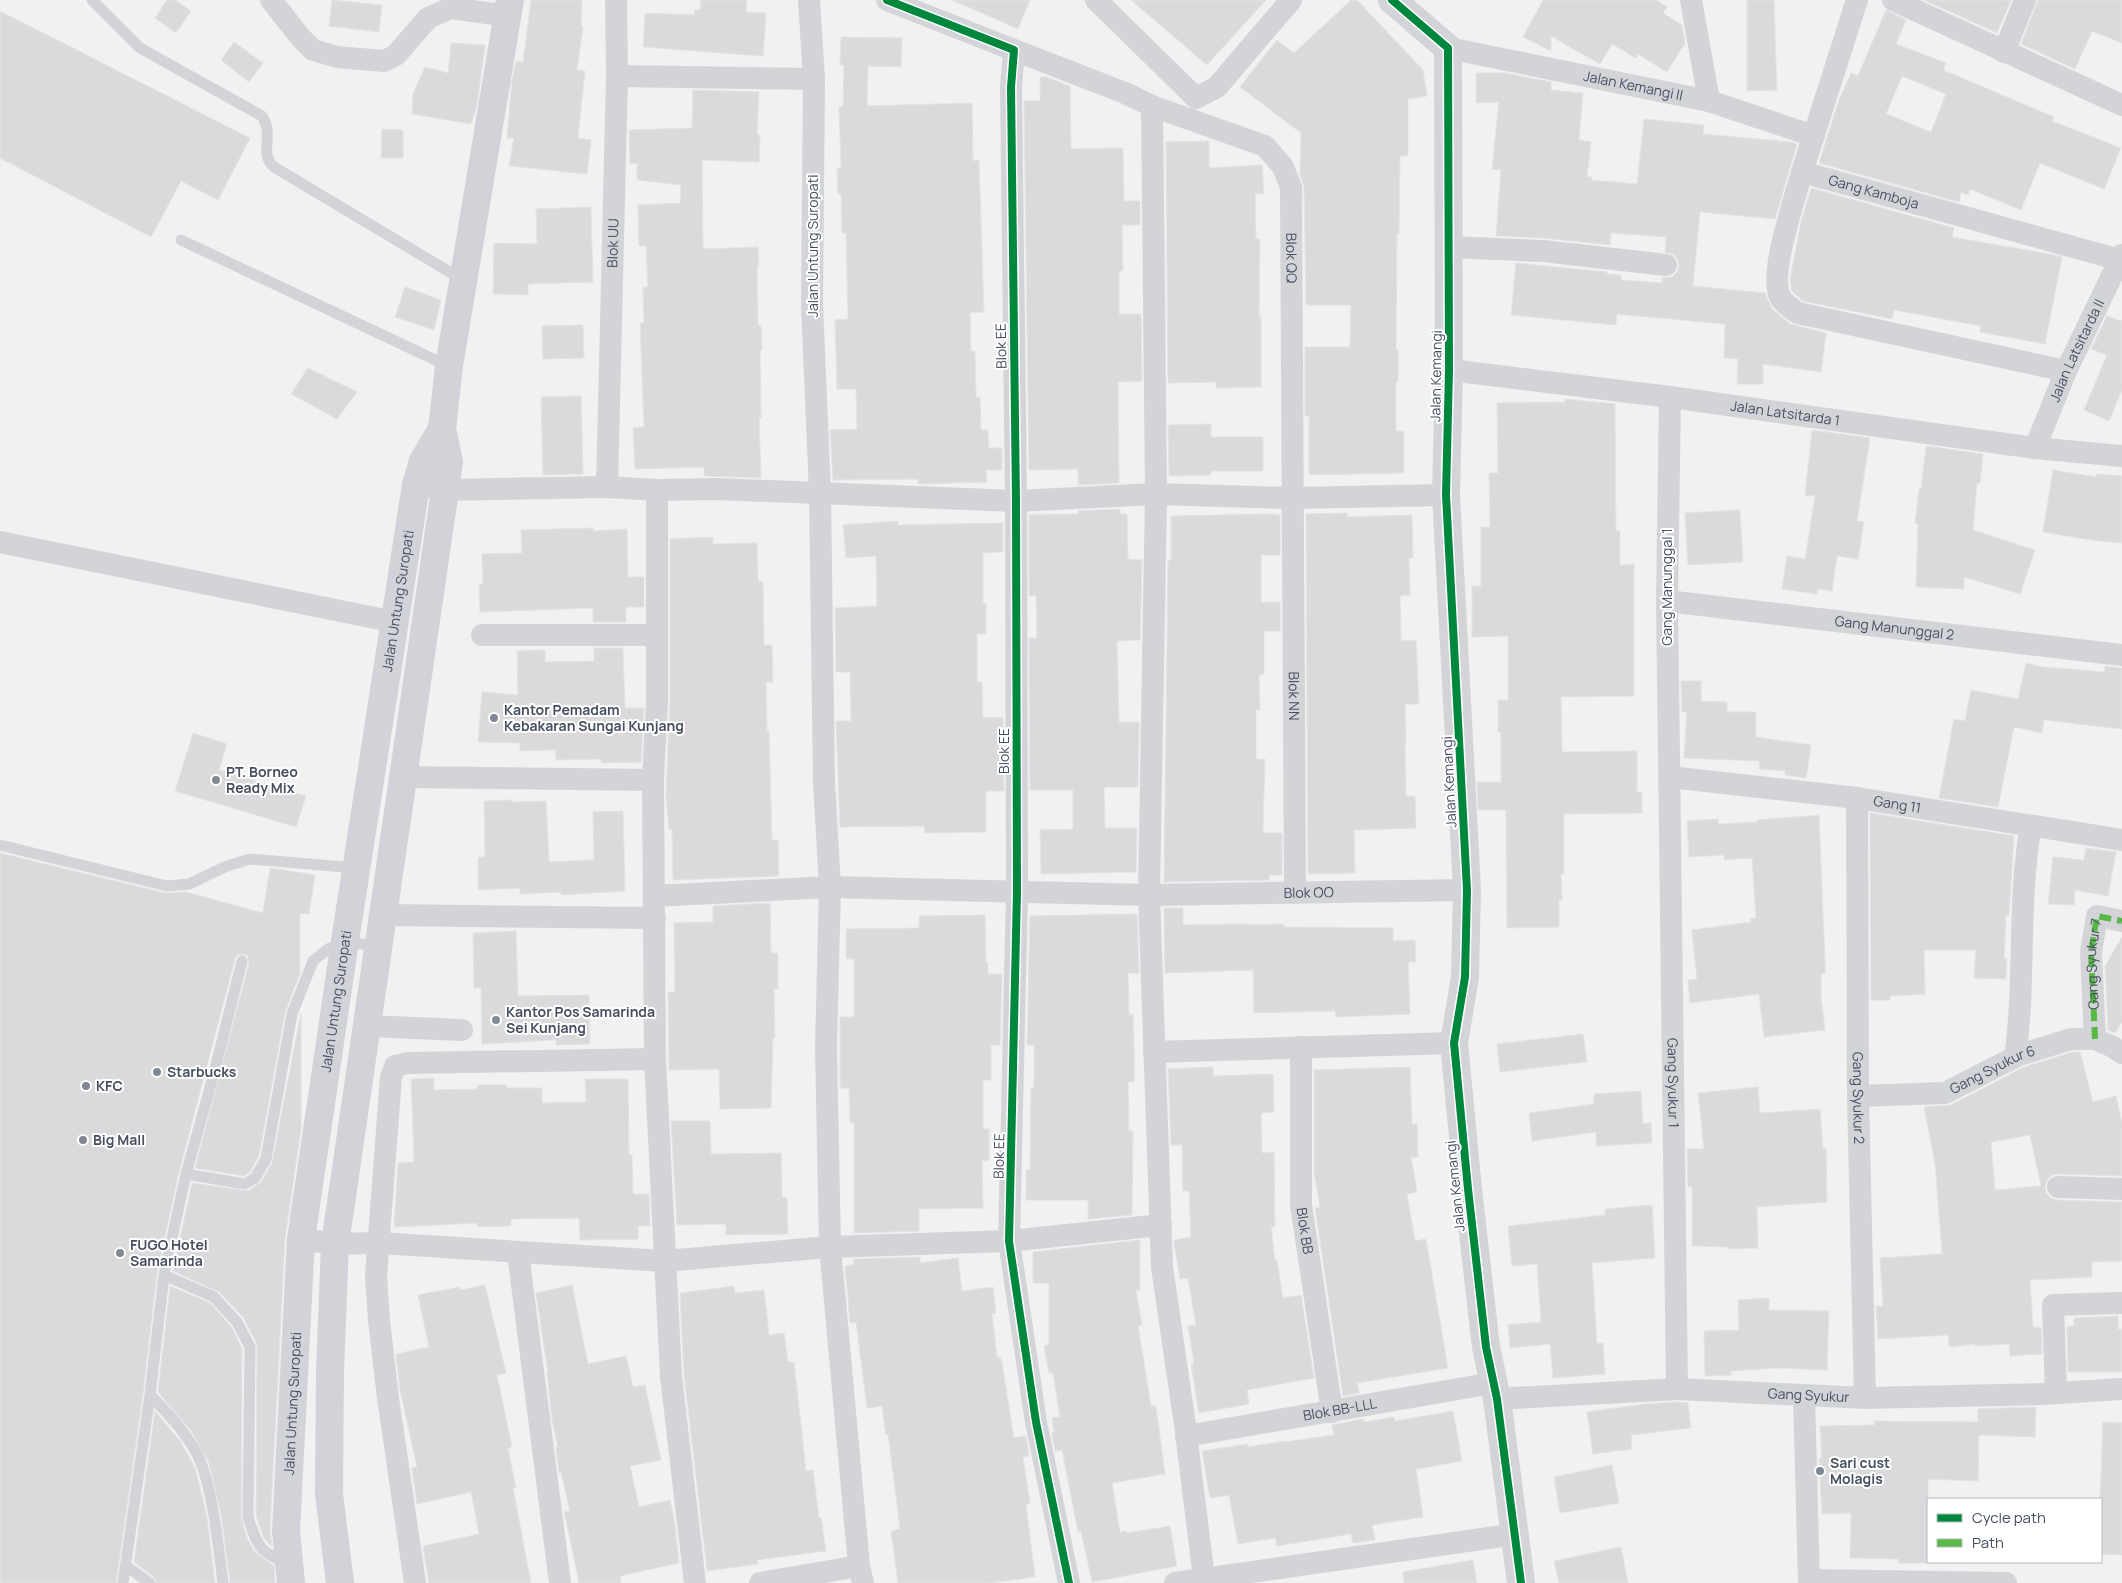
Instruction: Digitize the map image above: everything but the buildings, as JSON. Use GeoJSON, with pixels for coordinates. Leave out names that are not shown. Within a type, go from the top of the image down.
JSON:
{"type":"FeatureCollection","features":[{"type":"Feature","properties":{"kind":"main road","name":"Jalan Untung Suropati"},"geometry":{"type":"LineString","coordinates":[[340,1583],[329,1494],[334,1244],[449,462],[442,429],[449,366],[509,8]]}},
{"type":"Feature","properties":{"kind":"main road","name":"Jalan Untung Suropati"},"geometry":{"type":"LineString","coordinates":[[290,1574],[286,1532],[301,1239],[356,868],[416,485],[423,462],[442,429]]}},
{"type":"Feature","properties":{"kind":"street"},"geometry":{"type":"LineString","coordinates":[[271,0],[313,50],[337,57],[384,61],[396,54],[428,18],[451,8],[509,8]]}},
{"type":"Feature","properties":{"kind":"street","name":"Blok UU"},"geometry":{"type":"LineString","coordinates":[[608,487],[617,76],[616,0]]}},
{"type":"Feature","properties":{"kind":"street","name":"Jalan Untung Suropati"},"geometry":{"type":"LineString","coordinates":[[809,0],[814,79],[812,305],[820,493],[824,782],[830,887],[826,1047],[830,1248],[861,1574]]}},
{"type":"Feature","properties":{"kind":"street"},"geometry":{"type":"LineString","coordinates":[[887,0],[1014,50]]}},
{"type":"Feature","properties":{"kind":"street"},"geometry":{"type":"LineString","coordinates":[[1096,0],[1196,98]]}},
{"type":"Feature","properties":{"kind":"street"},"geometry":{"type":"LineString","coordinates":[[1204,1578],[1162,1267],[1154,1052],[1149,894],[1156,494],[1152,106],[1184,102],[1217,87],[1291,0]]}},
{"type":"Feature","properties":{"kind":"street"},"geometry":{"type":"LineString","coordinates":[[1392,0],[1448,48]]}},
{"type":"Feature","properties":{"kind":"street"},"geometry":{"type":"LineString","coordinates":[[1691,0],[1709,101]]}},
{"type":"Feature","properties":{"kind":"street"},"geometry":{"type":"LineString","coordinates":[[1857,0],[1802,172],[1778,264],[1779,294],[1787,306],[1798,313],[2066,371]]}},
{"type":"Feature","properties":{"kind":"street"},"geometry":{"type":"LineString","coordinates":[[1893,0],[2122,105]]}},
{"type":"Feature","properties":{"kind":"street"},"geometry":{"type":"LineString","coordinates":[[2004,52],[2024,0]]}},
{"type":"Feature","properties":{"kind":"street","name":"Jalan Kemangi II"},"geometry":{"type":"LineString","coordinates":[[1448,48],[1709,101],[1814,136]]}},
{"type":"Feature","properties":{"kind":"street","name":"Jalan Kemangi"},"geometry":{"type":"LineString","coordinates":[[1448,48],[1449,370],[1446,495],[1467,890],[1465,976],[1454,1043],[1486,1347],[1495,1391],[1516,1534],[1521,1583]]}},
{"type":"Feature","properties":{"kind":"street","name":"Blok QQ"},"geometry":{"type":"LineString","coordinates":[[1014,50],[1125,92],[1152,106],[1265,146],[1283,167],[1291,187],[1291,498]]}},
{"type":"Feature","properties":{"kind":"street","name":"Blok EE"},"geometry":{"type":"LineString","coordinates":[[1014,50],[1011,87],[1016,501],[1017,892],[1009,1240],[1036,1422],[1069,1583]]}},
{"type":"Feature","properties":{"kind":"street"},"geometry":{"type":"LineString","coordinates":[[617,76],[814,79]]}},
{"type":"Feature","properties":{"kind":"street","name":"Gang Kamboja"},"geometry":{"type":"LineString","coordinates":[[1802,172],[2121,258]]}},
{"type":"Feature","properties":{"kind":"street"},"geometry":{"type":"LineString","coordinates":[[1448,247],[1543,252],[1666,266]]}},
{"type":"Feature","properties":{"kind":"street","name":"Jalan Latsitarda II"},"geometry":{"type":"LineString","coordinates":[[2035,448],[2066,371],[2121,258]]}},
{"type":"Feature","properties":{"kind":"street","name":"Jalan Latsitarda 1"},"geometry":{"type":"LineString","coordinates":[[1449,370],[1670,397],[2035,448],[2122,456]]}},
{"type":"Feature","properties":{"kind":"street","name":"Gang Manunggal 1"},"geometry":{"type":"LineString","coordinates":[[1670,397],[1667,601],[1670,777]]}},
{"type":"Feature","properties":{"kind":"street"},"geometry":{"type":"LineString","coordinates":[[416,485],[445,490],[608,487],[657,490],[717,489],[1016,501],[1156,494],[1291,498],[1446,495]]}},
{"type":"Feature","properties":{"kind":"street"},"geometry":{"type":"LineString","coordinates":[[657,490],[654,780],[655,1059],[671,1376],[695,1583]]}},
{"type":"Feature","properties":{"kind":"street","name":"Blok NN"},"geometry":{"type":"LineString","coordinates":[[1291,498],[1295,893]]}},
{"type":"Feature","properties":{"kind":"street"},"geometry":{"type":"LineString","coordinates":[[0,542],[395,622]]}},
{"type":"Feature","properties":{"kind":"street","name":"Gang Manunggal 2"},"geometry":{"type":"LineString","coordinates":[[1667,601],[2122,654]]}},
{"type":"Feature","properties":{"kind":"street"},"geometry":{"type":"LineString","coordinates":[[482,635],[657,635]]}},
{"type":"Feature","properties":{"kind":"street"},"geometry":{"type":"LineString","coordinates":[[402,777],[654,780]]}},
{"type":"Feature","properties":{"kind":"street","name":"Gang 11"},"geometry":{"type":"LineString","coordinates":[[1670,777],[1858,798],[2122,840]]}},
{"type":"Feature","properties":{"kind":"street","name":"Gang Syukur 1"},"geometry":{"type":"LineString","coordinates":[[1670,777],[1677,1389]]}},
{"type":"Feature","properties":{"kind":"street","name":"Gang Syukur 2"},"geometry":{"type":"LineString","coordinates":[[1858,798],[1858,1096],[1865,1398]]}},
{"type":"Feature","properties":{"kind":"street"},"geometry":{"type":"LineString","coordinates":[[2015,1057],[2019,1026],[2021,938],[2026,857],[2030,826]]}},
{"type":"Feature","properties":{"kind":"street","name":"Blok OO"},"geometry":{"type":"LineString","coordinates":[[383,915],[654,907],[830,887],[1149,894],[1467,890]]}},
{"type":"Feature","properties":{"kind":"street","name":"Gang Syukur 7"},"geometry":{"type":"LineString","coordinates":[[2095,1039],[2091,952],[2097,916],[2122,921]]}},
{"type":"Feature","properties":{"kind":"street"},"geometry":{"type":"LineString","coordinates":[[367,1026],[462,1030]]}},
{"type":"Feature","properties":{"kind":"street","name":"Gang Syukur 6"},"geometry":{"type":"LineString","coordinates":[[1858,1096],[1945,1093],[2015,1057],[2071,1039],[2095,1039],[2122,1053]]}},
{"type":"Feature","properties":{"kind":"street"},"geometry":{"type":"LineString","coordinates":[[1154,1052],[1454,1043]]}},
{"type":"Feature","properties":{"kind":"street","name":"Blok BB"},"geometry":{"type":"LineString","coordinates":[[1301,1047],[1301,1205],[1332,1412]]}},
{"type":"Feature","properties":{"kind":"street"},"geometry":{"type":"LineString","coordinates":[[415,1583],[379,1320],[376,1276],[391,1078],[395,1066],[408,1063],[655,1059]]}},
{"type":"Feature","properties":{"kind":"street"},"geometry":{"type":"LineString","coordinates":[[2058,1187],[2122,1189]]}},
{"type":"Feature","properties":{"kind":"street"},"geometry":{"type":"LineString","coordinates":[[301,1239],[334,1244],[379,1243],[664,1261],[830,1248],[1009,1240],[1161,1225]]}},
{"type":"Feature","properties":{"kind":"street"},"geometry":{"type":"LineString","coordinates":[[518,1253],[560,1583]]}},
{"type":"Feature","properties":{"kind":"street"},"geometry":{"type":"LineString","coordinates":[[2056,1393],[2053,1305],[2122,1303]]}},
{"type":"Feature","properties":{"kind":"street","name":"Gang Syukur"},"geometry":{"type":"LineString","coordinates":[[1495,1391],[1677,1389],[1865,1398],[2056,1393],[2122,1389]]}},
{"type":"Feature","properties":{"kind":"street","name":"Blok BB-LLL"},"geometry":{"type":"LineString","coordinates":[[1186,1436],[1332,1412],[1495,1391]]}},
{"type":"Feature","properties":{"kind":"street"},"geometry":{"type":"LineString","coordinates":[[1804,1395],[1809,1581],[2006,1583]]}},
{"type":"Feature","properties":{"kind":"street"},"geometry":{"type":"LineString","coordinates":[[1175,1583],[1516,1534]]}},
{"type":"Feature","properties":{"kind":"street"},"geometry":{"type":"LineString","coordinates":[[760,1583],[861,1574]]}},
{"type":"Feature","properties":{"kind":"lane"},"geometry":{"type":"LineString","coordinates":[[92,0],[140,48],[262,116],[268,126],[269,133],[267,156],[274,167],[464,281]]}},
{"type":"Feature","properties":{"kind":"lane"},"geometry":{"type":"LineString","coordinates":[[181,240],[449,366]]}},
{"type":"Feature","properties":{"kind":"lane"},"geometry":{"type":"LineString","coordinates":[[0,845],[167,886],[189,884],[227,866],[250,859],[356,868]]}},
{"type":"Feature","properties":{"kind":"lane"},"geometry":{"type":"LineString","coordinates":[[186,1174],[245,1184],[255,1178],[266,1159],[292,1014],[313,961],[328,949],[345,941],[378,947]]}},
{"type":"Feature","properties":{"kind":"lane"},"geometry":{"type":"LineString","coordinates":[[124,1583],[164,1276],[186,1174],[242,961]]}},
{"type":"Feature","properties":{"kind":"lane"},"geometry":{"type":"LineString","coordinates":[[164,1276],[214,1297],[237,1322],[250,1347],[248,1517],[256,1543],[290,1574]]}},
{"type":"Feature","properties":{"kind":"lane"},"geometry":{"type":"LineString","coordinates":[[150,1395],[172,1417],[196,1452],[204,1471],[216,1530],[222,1583]]}},
{"type":"Feature","properties":{"kind":"lane"},"geometry":{"type":"LineString","coordinates":[[126,1566],[150,1583]]}},
{"type":"Feature","properties":{"kind":"marked path"},"geometry":{"type":"LineString","coordinates":[[2095,1039],[2091,952],[2097,916],[2122,921]]}},
{"type":"Feature","properties":{"kind":"cycle path"},"geometry":{"type":"LineString","coordinates":[[887,0],[1014,50],[1011,87],[1016,501],[1017,892],[1009,1241],[1036,1422],[1069,1583]]}},
{"type":"Feature","properties":{"kind":"cycle path"},"geometry":{"type":"LineString","coordinates":[[1392,0],[1448,48],[1449,370],[1446,495],[1467,890],[1465,977],[1454,1043],[1486,1347],[1497,1399],[1521,1583]]}},
{"type":"Feature","properties":{"kind":"place","name":"Kantor Pemadam Kebakaran Sungai Kunjang"},"geometry":{"type":"Point","coordinates":[494,718]}},
{"type":"Feature","properties":{"kind":"place","name":"PT. Borneo Ready Mix"},"geometry":{"type":"Point","coordinates":[216,780]}},
{"type":"Feature","properties":{"kind":"place","name":"Kantor Pos Samarinda Sei Kunjang"},"geometry":{"type":"Point","coordinates":[496,1020]}},
{"type":"Feature","properties":{"kind":"place","name":"Starbucks"},"geometry":{"type":"Point","coordinates":[157,1072]}},
{"type":"Feature","properties":{"kind":"place","name":"KFC"},"geometry":{"type":"Point","coordinates":[86,1086]}},
{"type":"Feature","properties":{"kind":"place","name":"Big Mall"},"geometry":{"type":"Point","coordinates":[83,1140]}},
{"type":"Feature","properties":{"kind":"place","name":"FUGO Hotel Samarinda"},"geometry":{"type":"Point","coordinates":[120,1253]}},
{"type":"Feature","properties":{"kind":"place","name":"Sari cust Molagis"},"geometry":{"type":"Point","coordinates":[1820,1471]}}]}
